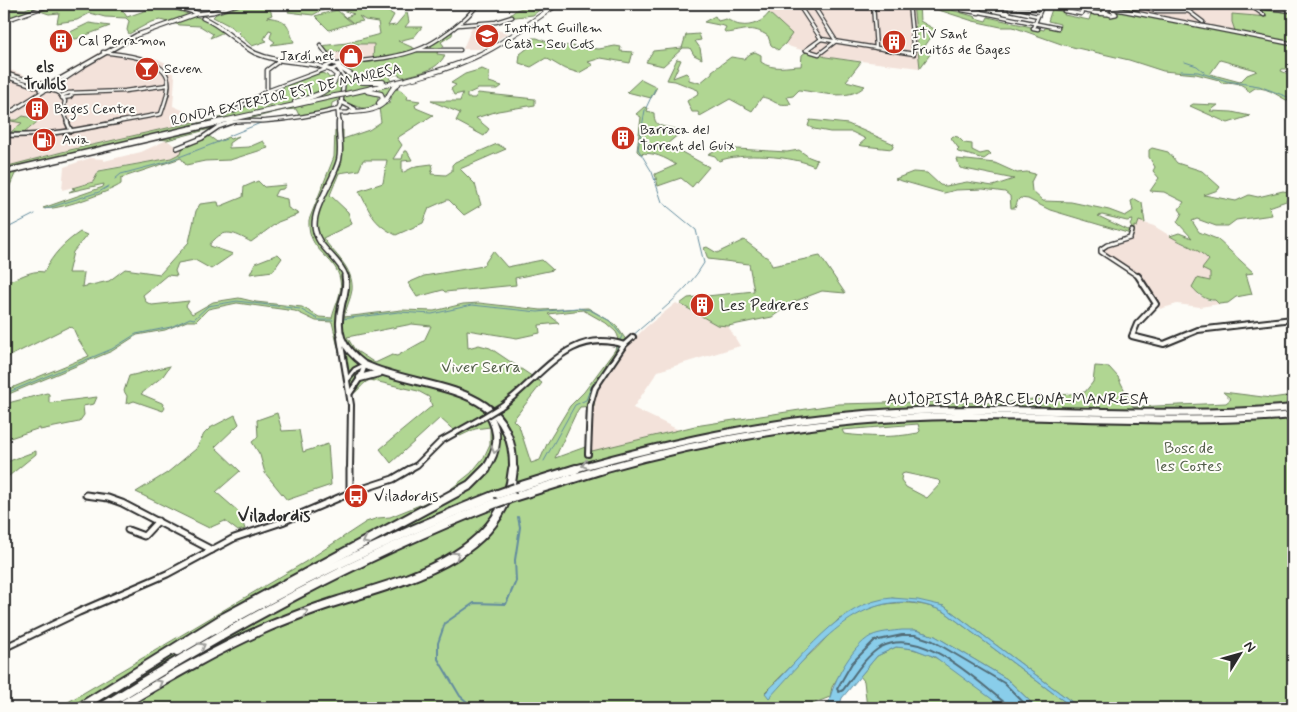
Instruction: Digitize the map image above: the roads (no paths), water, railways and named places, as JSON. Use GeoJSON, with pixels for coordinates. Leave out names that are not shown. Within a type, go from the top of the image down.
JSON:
{"type":"FeatureCollection","features":[{"type":"Feature","properties":{"kind":"highway","name":"RONDA EXTERIOR EST DE MANRESA"},"geometry":{"type":"LineString","coordinates":[[346,93],[417,78],[488,51],[512,37],[557,4]]}},
{"type":"Feature","properties":{"kind":"highway","name":"RONDA EXTERIOR EST DE MANRESA"},"geometry":{"type":"LineString","coordinates":[[4,171],[335,96],[444,67],[500,43],[557,4]]}},
{"type":"Feature","properties":{"kind":"highway"},"geometry":{"type":"LineString","coordinates":[[335,67],[364,82],[377,83],[404,79]]}},
{"type":"Feature","properties":{"kind":"highway"},"geometry":{"type":"LineString","coordinates":[[272,109],[329,88],[337,79],[335,67]]}},
{"type":"Feature","properties":{"kind":"highway"},"geometry":{"type":"LineString","coordinates":[[351,111],[368,110],[378,106],[387,100],[389,92],[394,86],[417,78]]}},
{"type":"Feature","properties":{"kind":"highway"},"geometry":{"type":"LineString","coordinates":[[346,93],[371,91],[379,93],[382,97],[381,102],[370,109],[351,111]]}},
{"type":"Feature","properties":{"kind":"highway","name":"RONDA EXTERIOR EST DE MANRESA"},"geometry":{"type":"LineString","coordinates":[[4,171],[50,158],[335,96]]}},
{"type":"Feature","properties":{"kind":"highway"},"geometry":{"type":"LineString","coordinates":[[117,708],[184,669],[258,631],[316,608],[425,572],[449,560],[486,529],[507,495],[513,468],[512,448],[507,433],[491,410],[470,397],[447,388],[381,373],[365,365]]}},
{"type":"Feature","properties":{"kind":"highway"},"geometry":{"type":"LineString","coordinates":[[360,378],[381,373]]}},
{"type":"Feature","properties":{"kind":"highway"},"geometry":{"type":"LineString","coordinates":[[79,708],[224,617],[470,485],[490,464],[497,446],[497,428],[484,405]]}},
{"type":"Feature","properties":{"kind":"highway","name":"AUTOPISTA BARCELONA-MANRESA"},"geometry":{"type":"LineString","coordinates":[[86,708],[186,646],[289,588],[392,538],[498,494],[591,463],[668,443],[759,425],[838,416],[954,410],[1176,415],[1240,413],[1293,408]]}},
{"type":"Feature","properties":{"kind":"highway","name":"AUTOPISTA BARCELONA-MANRESA"},"geometry":{"type":"LineString","coordinates":[[102,708],[188,654],[300,591],[416,535],[512,497],[633,459],[712,440],[807,426],[883,419],[948,416],[1180,421],[1293,415]]}},
{"type":"Feature","properties":{"kind":"street"},"geometry":{"type":"LineString","coordinates":[[4,21],[53,4]]}},
{"type":"Feature","properties":{"kind":"street"},"geometry":{"type":"LineString","coordinates":[[167,4],[178,7],[193,17]]}},
{"type":"Feature","properties":{"kind":"street"},"geometry":{"type":"LineString","coordinates":[[178,7],[185,4]]}},
{"type":"Feature","properties":{"kind":"street"},"geometry":{"type":"LineString","coordinates":[[4,115],[42,89],[54,85],[137,34],[193,17],[206,16],[237,4]]}},
{"type":"Feature","properties":{"kind":"street"},"geometry":{"type":"LineString","coordinates":[[258,4],[264,4]]}},
{"type":"Feature","properties":{"kind":"street"},"geometry":{"type":"LineString","coordinates":[[317,4],[322,8]]}},
{"type":"Feature","properties":{"kind":"street"},"geometry":{"type":"LineString","coordinates":[[418,50],[458,25],[478,4]]}},
{"type":"Feature","properties":{"kind":"street"},"geometry":{"type":"LineString","coordinates":[[801,4],[800,7],[821,39],[914,54],[909,4]]}},
{"type":"Feature","properties":{"kind":"street"},"geometry":{"type":"LineString","coordinates":[[815,4],[815,8],[836,42]]}},
{"type":"Feature","properties":{"kind":"street"},"geometry":{"type":"LineString","coordinates":[[873,4],[876,48]]}},
{"type":"Feature","properties":{"kind":"street"},"geometry":{"type":"LineString","coordinates":[[1026,4],[1065,8],[1064,11],[1081,14],[1132,13]]}},
{"type":"Feature","properties":{"kind":"street"},"geometry":{"type":"LineString","coordinates":[[1081,4],[1202,24]]}},
{"type":"Feature","properties":{"kind":"street"},"geometry":{"type":"LineString","coordinates":[[1088,4],[1202,24],[1216,29],[1293,44]]}},
{"type":"Feature","properties":{"kind":"street"},"geometry":{"type":"LineString","coordinates":[[1088,4],[1109,14]]}},
{"type":"Feature","properties":{"kind":"street"},"geometry":{"type":"LineString","coordinates":[[1138,4],[1143,7],[1170,12],[1189,11]]}},
{"type":"Feature","properties":{"kind":"street"},"geometry":{"type":"LineString","coordinates":[[1179,4],[1202,24]]}},
{"type":"Feature","properties":{"kind":"street"},"geometry":{"type":"LineString","coordinates":[[1231,4],[1293,11]]}},
{"type":"Feature","properties":{"kind":"street"},"geometry":{"type":"LineString","coordinates":[[977,18],[984,5],[1042,6]]}},
{"type":"Feature","properties":{"kind":"street"},"geometry":{"type":"LineString","coordinates":[[1248,5],[1264,15]]}},
{"type":"Feature","properties":{"kind":"street"},"geometry":{"type":"LineString","coordinates":[[1012,6],[1038,16]]}},
{"type":"Feature","properties":{"kind":"street"},"geometry":{"type":"LineString","coordinates":[[1007,17],[1012,6]]}},
{"type":"Feature","properties":{"kind":"street"},"geometry":{"type":"LineString","coordinates":[[1038,29],[1033,28],[1042,6]]}},
{"type":"Feature","properties":{"kind":"street"},"geometry":{"type":"LineString","coordinates":[[980,12],[962,10],[963,8],[1058,28]]}},
{"type":"Feature","properties":{"kind":"street"},"geometry":{"type":"LineString","coordinates":[[1095,13],[1110,9],[1139,13]]}},
{"type":"Feature","properties":{"kind":"street"},"geometry":{"type":"LineString","coordinates":[[1110,9],[1116,14]]}},
{"type":"Feature","properties":{"kind":"street"},"geometry":{"type":"LineString","coordinates":[[193,17],[197,13],[206,16],[220,24],[244,43],[272,58],[288,62],[335,67]]}},
{"type":"Feature","properties":{"kind":"street"},"geometry":{"type":"LineString","coordinates":[[206,16],[246,48],[278,62],[325,68],[418,50],[460,50]]}},
{"type":"Feature","properties":{"kind":"street"},"geometry":{"type":"LineString","coordinates":[[458,25],[496,22],[512,17]]}},
{"type":"Feature","properties":{"kind":"street"},"geometry":{"type":"LineString","coordinates":[[821,39],[806,50],[819,54],[836,42]]}},
{"type":"Feature","properties":{"kind":"street"},"geometry":{"type":"LineString","coordinates":[[320,45],[343,79],[338,124],[341,146],[340,154],[314,224],[318,240],[340,263],[346,275],[346,286],[337,324],[350,393],[350,493]]}},
{"type":"Feature","properties":{"kind":"street"},"geometry":{"type":"LineString","coordinates":[[4,135],[22,136],[70,131],[160,115],[168,85],[166,73],[155,64],[104,53]]}},
{"type":"Feature","properties":{"kind":"street"},"geometry":{"type":"LineString","coordinates":[[267,91],[267,70],[278,62]]}},
{"type":"Feature","properties":{"kind":"street"},"geometry":{"type":"LineString","coordinates":[[234,111],[278,86],[305,78],[325,68],[335,67]]}},
{"type":"Feature","properties":{"kind":"street"},"geometry":{"type":"LineString","coordinates":[[4,74],[42,89],[58,92],[65,101],[63,110],[70,131]]}},
{"type":"Feature","properties":{"kind":"street"},"geometry":{"type":"LineString","coordinates":[[50,90],[54,85]]}},
{"type":"Feature","properties":{"kind":"street"},"geometry":{"type":"LineString","coordinates":[[54,85],[67,93],[125,91],[168,85]]}},
{"type":"Feature","properties":{"kind":"street"},"geometry":{"type":"LineString","coordinates":[[62,97],[67,93]]}},
{"type":"Feature","properties":{"kind":"street"},"geometry":{"type":"LineString","coordinates":[[62,97],[70,97],[73,93]]}},
{"type":"Feature","properties":{"kind":"street"},"geometry":{"type":"LineString","coordinates":[[341,102],[351,111]]}},
{"type":"Feature","properties":{"kind":"street"},"geometry":{"type":"LineString","coordinates":[[340,112],[347,106]]}},
{"type":"Feature","properties":{"kind":"street"},"geometry":{"type":"LineString","coordinates":[[177,148],[202,138],[218,127],[231,122],[245,120],[263,121],[351,111]]}},
{"type":"Feature","properties":{"kind":"street"},"geometry":{"type":"LineString","coordinates":[[1132,231],[1130,238],[1107,245],[1101,249],[1101,252],[1138,275],[1156,304],[1153,310],[1145,314],[1137,322],[1132,336],[1164,344],[1198,330],[1293,319]]}},
{"type":"Feature","properties":{"kind":"street"},"geometry":{"type":"LineString","coordinates":[[588,454],[590,405],[594,388],[622,344],[633,336]]}},
{"type":"Feature","properties":{"kind":"street"},"geometry":{"type":"LineString","coordinates":[[340,338],[348,351],[365,365]]}},
{"type":"Feature","properties":{"kind":"street"},"geometry":{"type":"LineString","coordinates":[[4,648],[78,612],[167,574],[234,538],[282,522],[350,493],[392,479],[417,465],[441,441],[518,395],[544,368],[572,347],[588,340],[622,344]]}},
{"type":"Feature","properties":{"kind":"street"},"geometry":{"type":"LineString","coordinates":[[350,393],[360,378],[365,365]]}},
{"type":"Feature","properties":{"kind":"street"},"geometry":{"type":"LineString","coordinates":[[347,380],[355,370],[365,365]]}},
{"type":"Feature","properties":{"kind":"street"},"geometry":{"type":"LineString","coordinates":[[86,495],[108,498],[158,521],[212,550]]}},
{"type":"Feature","properties":{"kind":"street"},"geometry":{"type":"LineString","coordinates":[[128,530],[144,536],[158,521]]}},
{"type":"Feature","properties":{"kind":"water"},"geometry":{"type":"Polygon","coordinates":[[[892,598],[918,600],[944,606],[1080,708],[1073,708],[945,612],[916,603],[890,603],[867,610],[845,622],[806,658],[769,698],[765,693],[822,634],[838,621],[855,609],[873,602],[892,598]]]}},
{"type":"Feature","properties":{"kind":"water"},"geometry":{"type":"Polygon","coordinates":[[[902,630],[915,630],[935,636],[1007,679],[1037,708],[1004,708],[935,657],[914,649],[896,647],[877,656],[842,698],[839,708],[828,708],[837,678],[849,658],[863,641],[874,635],[902,630]]]}},
{"type":"Feature","properties":{"kind":"waterway"},"geometry":{"type":"LineString","coordinates":[[1185,62],[1197,66],[1204,72]]}},
{"type":"Feature","properties":{"kind":"waterway"},"geometry":{"type":"LineString","coordinates":[[1181,71],[1198,72],[1227,81],[1259,86],[1293,99]]}},
{"type":"Feature","properties":{"kind":"waterway"},"geometry":{"type":"LineString","coordinates":[[622,341],[630,338],[680,294],[704,263],[696,230],[662,202],[652,172],[638,149],[645,110],[655,89]]}},
{"type":"Feature","properties":{"kind":"waterway"},"geometry":{"type":"LineString","coordinates":[[229,136],[263,122]]}},
{"type":"Feature","properties":{"kind":"waterway"},"geometry":{"type":"LineString","coordinates":[[115,179],[121,174],[166,162],[226,139]]}},
{"type":"Feature","properties":{"kind":"waterway"},"geometry":{"type":"LineString","coordinates":[[45,209],[99,192],[109,186]]}},
{"type":"Feature","properties":{"kind":"waterway"},"geometry":{"type":"LineString","coordinates":[[4,230],[35,214]]}},
{"type":"Feature","properties":{"kind":"waterway"},"geometry":{"type":"LineString","coordinates":[[4,394],[112,349],[136,334],[171,327],[190,318],[194,319],[208,306],[237,301],[300,309],[319,320],[333,320]]}},
{"type":"Feature","properties":{"kind":"waterway"},"geometry":{"type":"LineString","coordinates":[[342,319],[399,312],[432,314],[472,305],[538,312],[577,308],[590,310],[610,321],[622,336],[619,342]]}},
{"type":"Feature","properties":{"kind":"waterway"},"geometry":{"type":"LineString","coordinates":[[617,345],[617,353]]}},
{"type":"Feature","properties":{"kind":"waterway"},"geometry":{"type":"LineString","coordinates":[[544,461],[575,405],[586,400],[591,387],[614,356]]}},
{"type":"Feature","properties":{"kind":"waterway"},"geometry":{"type":"LineString","coordinates":[[474,708],[460,696],[438,659],[438,643],[445,623],[474,603],[506,604],[516,581],[515,560],[520,527],[518,517]]}},
{"type":"Feature","properties":{"kind":"place","name":"Institut Guillem Catà - Seu Cots"},"geometry":{"type":"Point","coordinates":[487,36]}},
{"type":"Feature","properties":{"kind":"place","name":"Cal Perramon"},"geometry":{"type":"Point","coordinates":[61,41]}},
{"type":"Feature","properties":{"kind":"place","name":"ITV Sant Fruitós de Bages"},"geometry":{"type":"Point","coordinates":[894,42]}},
{"type":"Feature","properties":{"kind":"place","name":"Jardí net"},"geometry":{"type":"Point","coordinates":[351,56]}},
{"type":"Feature","properties":{"kind":"place","name":"Seven"},"geometry":{"type":"Point","coordinates":[147,69]}},
{"type":"Feature","properties":{"kind":"place","name":"Bages Centre"},"geometry":{"type":"Point","coordinates":[37,109]}},
{"type":"Feature","properties":{"kind":"place","name":"Barraca del Torrent del Guix"},"geometry":{"type":"Point","coordinates":[623,138]}},
{"type":"Feature","properties":{"kind":"place","name":"Avia"},"geometry":{"type":"Point","coordinates":[44,140]}},
{"type":"Feature","properties":{"kind":"place","name":"Les Pedreres"},"geometry":{"type":"Point","coordinates":[702,305]}},
{"type":"Feature","properties":{"kind":"place","name":"Viladordis"},"geometry":{"type":"Point","coordinates":[356,496]}},
{"type":"Feature","properties":{"kind":"district","name":"els Trullols"},"geometry":{"type":"Point","coordinates":[45,76]}},
{"type":"Feature","properties":{"kind":"district","name":"Viladordis"},"geometry":{"type":"Point","coordinates":[274,516]}},
{"type":"Feature","properties":{"kind":"park label","name":"Viver Serra"},"geometry":{"type":"Point","coordinates":[481,367]}},
{"type":"Feature","properties":{"kind":"park label","name":"Bosc de les Costes"},"geometry":{"type":"Point","coordinates":[1189,457]}}]}
